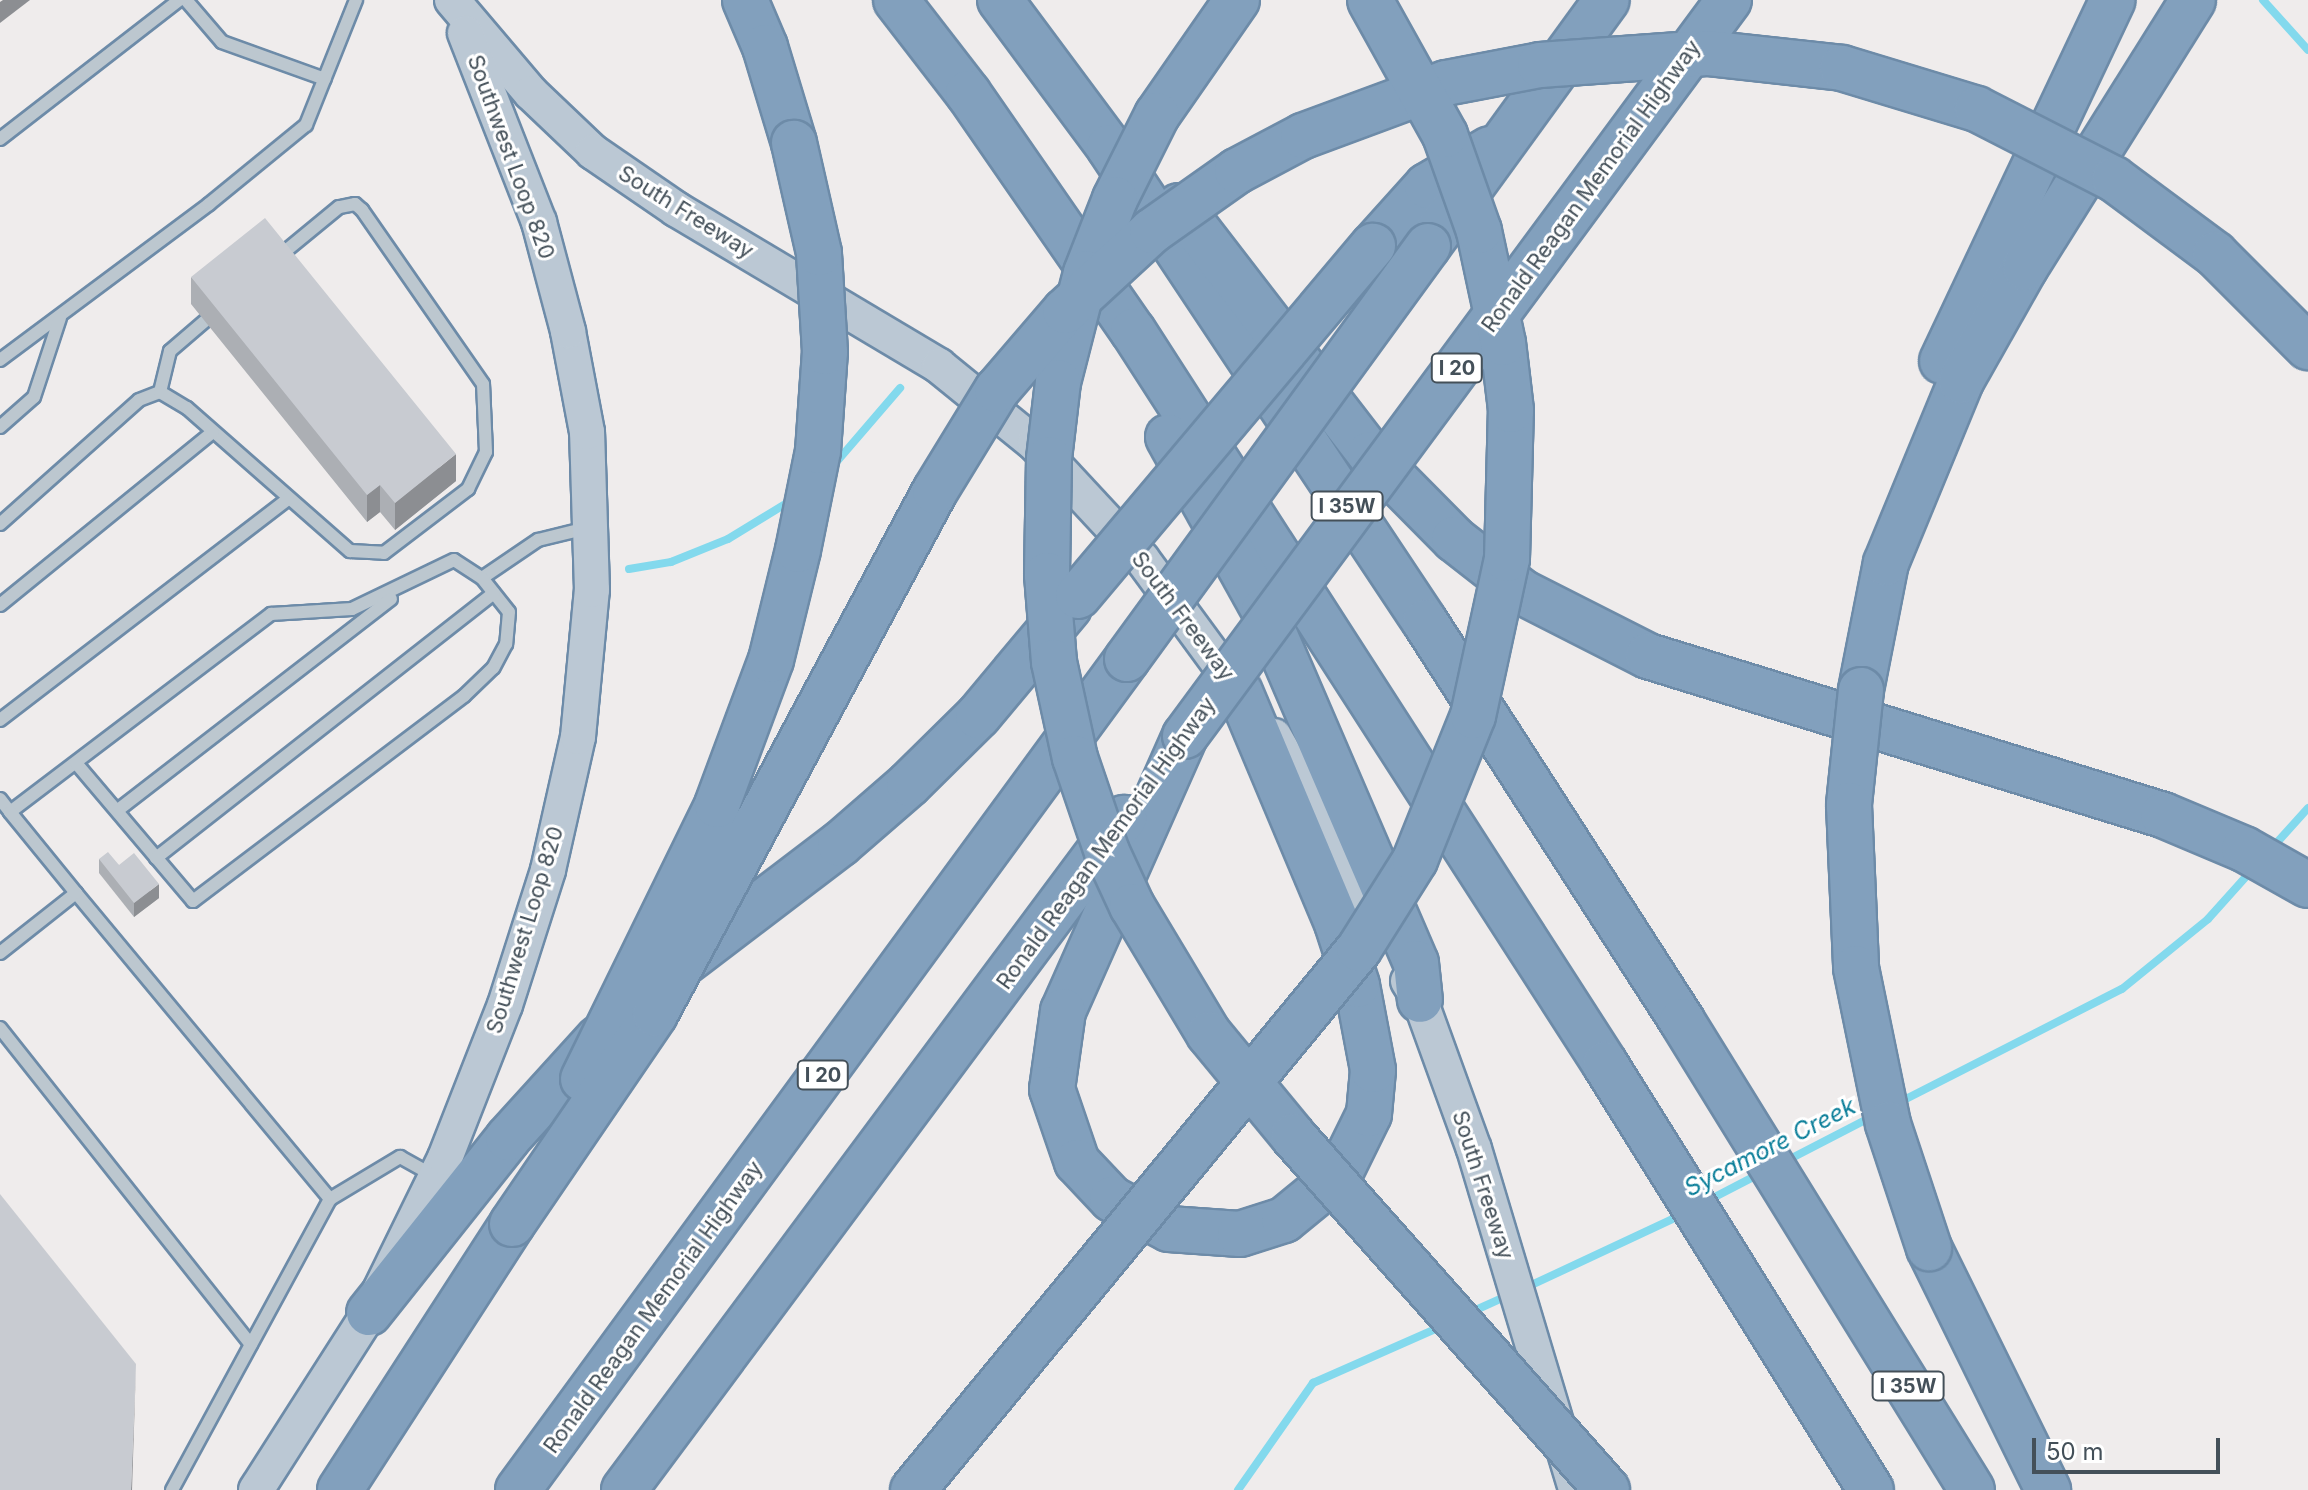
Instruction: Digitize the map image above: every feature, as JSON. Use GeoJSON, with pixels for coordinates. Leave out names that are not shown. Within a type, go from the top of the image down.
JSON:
{"type":"FeatureCollection","features":[{"type":"Feature","properties":{"kind":"highway"},"geometry":{"type":"LineString","coordinates":[[512,1224],[717,805],[771,660],[818,451],[825,352],[819,253],[794,143],[765,47],[745,0]]}},
{"type":"Feature","properties":{"kind":"highway"},"geometry":{"type":"LineString","coordinates":[[896,0],[968,93],[1133,331],[1605,1064],[1871,1490]]}},
{"type":"Feature","properties":{"kind":"highway","name":"I 35W"},"geometry":{"type":"LineString","coordinates":[[1000,0],[1109,147],[1682,1021],[1972,1490]]}},
{"type":"Feature","properties":{"kind":"highway"},"geometry":{"type":"LineString","coordinates":[[1237,0],[1157,115],[1115,199],[1086,273],[1058,382],[1049,459],[1047,575],[1054,662],[1075,758],[1107,852],[1132,906],[1209,1034],[1607,1490]]}},
{"type":"Feature","properties":{"kind":"highway"},"geometry":{"type":"LineString","coordinates":[[913,1490],[1359,949],[1415,860],[1473,716],[1507,559],[1511,410],[1503,343],[1479,231],[1445,135],[1370,0]]}},
{"type":"Feature","properties":{"kind":"highway","name":"Ronald Reagan Memorial Highway"},"geometry":{"type":"LineString","coordinates":[[518,1490],[1607,0]]}},
{"type":"Feature","properties":{"kind":"highway","name":"Ronald Reagan Memorial Highway"},"geometry":{"type":"LineString","coordinates":[[624,1490],[1729,0]]}},
{"type":"Feature","properties":{"kind":"highway"},"geometry":{"type":"LineString","coordinates":[[2048,1490],[1929,1248],[1877,1082],[1852,930],[1853,744],[1865,657],[1886,563],[1897,487],[1920,412],[2113,0]]}},
{"type":"Feature","properties":{"kind":"highway"},"geometry":{"type":"LineString","coordinates":[[1886,563],[1944,419],[1986,334],[2193,0]]}},
{"type":"Feature","properties":{"kind":"highway"},"geometry":{"type":"LineString","coordinates":[[340,1490],[512,1224],[655,1014],[954,456],[997,390],[1057,319],[1152,231],[1237,171],[1303,136],[1446,83],[1540,65],[1707,53],[1842,68],[1977,109],[2114,179],[2215,254],[2308,347]]}},
{"type":"Feature","properties":{"kind":"highway"},"geometry":{"type":"LineString","coordinates":[[369,1313],[508,1138],[609,1027],[658,982],[840,844],[909,784],[978,716],[1427,186],[1506,139]]}},
{"type":"Feature","properties":{"kind":"highway"},"geometry":{"type":"LineString","coordinates":[[1109,147],[1164,187],[1343,422],[1401,488],[1486,566],[1522,592],[1617,643],[1685,669],[2058,781],[2203,831],[2308,885]]}},
{"type":"Feature","properties":{"kind":"highway"},"geometry":{"type":"LineString","coordinates":[[1133,331],[1139,387],[1264,610],[1416,963],[1420,1000]]}},
{"type":"Feature","properties":{"kind":"highway"},"geometry":{"type":"LineString","coordinates":[[1185,736],[1063,1011],[1052,1089],[1077,1162],[1112,1199],[1169,1229],[1240,1234],[1284,1220],[1339,1175],[1369,1114],[1373,1070],[1357,985],[1337,923],[1240,692]]}},
{"type":"Feature","properties":{"kind":"main road","name":"Southwest Loop 820"},"geometry":{"type":"LineString","coordinates":[[256,1490],[369,1313],[436,1176],[505,1005],[548,870],[578,737],[592,590],[587,432],[568,331],[539,222],[451,0]]}},
{"type":"Feature","properties":{"kind":"main road","name":"South Freeway"},"geometry":{"type":"LineString","coordinates":[[451,0],[531,93],[593,152],[676,209],[939,366],[1035,444],[1142,559],[1283,749],[1420,1000],[1474,1149],[1576,1490]]}},
{"type":"Feature","properties":{"kind":"lane"},"geometry":{"type":"LineString","coordinates":[[0,139],[179,0]]}},
{"type":"Feature","properties":{"kind":"lane"},"geometry":{"type":"LineString","coordinates":[[186,0],[222,42],[325,79]]}},
{"type":"Feature","properties":{"kind":"lane"},"geometry":{"type":"LineString","coordinates":[[0,360],[60,318],[306,125],[356,0]]}},
{"type":"Feature","properties":{"kind":"lane"},"geometry":{"type":"LineString","coordinates":[[160,392],[213,432],[350,551],[384,553],[468,489],[486,452],[483,384],[355,204],[339,207],[277,259]]}},
{"type":"Feature","properties":{"kind":"lane"},"geometry":{"type":"LineString","coordinates":[[0,427],[34,397],[60,318]]}},
{"type":"Feature","properties":{"kind":"lane"},"geometry":{"type":"LineString","coordinates":[[160,392],[170,351],[205,321]]}},
{"type":"Feature","properties":{"kind":"lane"},"geometry":{"type":"LineString","coordinates":[[0,524],[139,400],[160,392]]}},
{"type":"Feature","properties":{"kind":"lane"},"geometry":{"type":"LineString","coordinates":[[0,605],[213,432]]}},
{"type":"Feature","properties":{"kind":"lane"},"geometry":{"type":"LineString","coordinates":[[0,720],[288,499]]}},
{"type":"Feature","properties":{"kind":"lane"},"geometry":{"type":"LineString","coordinates":[[482,578],[538,540],[590,527]]}},
{"type":"Feature","properties":{"kind":"lane"},"geometry":{"type":"LineString","coordinates":[[76,763],[193,901],[464,696],[493,668],[506,644],[509,612],[482,578],[454,560],[429,569],[118,810]]}},
{"type":"Feature","properties":{"kind":"lane"},"geometry":{"type":"LineString","coordinates":[[10,812],[271,614],[352,609],[406,587]]}},
{"type":"Feature","properties":{"kind":"lane"},"geometry":{"type":"LineString","coordinates":[[156,858],[494,593]]}},
{"type":"Feature","properties":{"kind":"lane"},"geometry":{"type":"LineString","coordinates":[[0,799],[330,1199]]}},
{"type":"Feature","properties":{"kind":"lane"},"geometry":{"type":"LineString","coordinates":[[0,953],[76,893]]}},
{"type":"Feature","properties":{"kind":"lane"},"geometry":{"type":"LineString","coordinates":[[0,1028],[251,1345]]}},
{"type":"Feature","properties":{"kind":"lane"},"geometry":{"type":"LineString","coordinates":[[172,1490],[330,1199],[400,1157],[436,1176]]}},
{"type":"Feature","properties":{"kind":"building"},"geometry":{"type":"Polygon","coordinates":[[[265,218],[456,454],[395,503],[380,485],[367,495],[191,277],[265,218]]]}},
{"type":"Feature","properties":{"kind":"building"},"geometry":{"type":"Polygon","coordinates":[[[108,852],[119,865],[134,853],[159,884],[134,903],[99,859],[108,852]]]}},
{"type":"Feature","properties":{"kind":"building"},"geometry":{"type":"Polygon","coordinates":[[[0,1194],[136,1364],[131,1490],[0,1490],[0,1194]]]}},
{"type":"Feature","properties":{"kind":"waterway","name":"Sycamore Creek"},"geometry":{"type":"LineString","coordinates":[[2263,0],[2308,50]]}},
{"type":"Feature","properties":{"kind":"waterway"},"geometry":{"type":"LineString","coordinates":[[833,466],[900,388]]}},
{"type":"Feature","properties":{"kind":"waterway"},"geometry":{"type":"LineString","coordinates":[[629,569],[671,562],[728,539],[792,500]]}},
{"type":"Feature","properties":{"kind":"waterway","name":"Sycamore Creek"},"geometry":{"type":"LineString","coordinates":[[2272,848],[2308,808]]}},
{"type":"Feature","properties":{"kind":"waterway","name":"Sycamore Creek"},"geometry":{"type":"LineString","coordinates":[[1896,1104],[2122,989],[2208,919],[2252,870]]}},
{"type":"Feature","properties":{"kind":"waterway","name":"Sycamore Creek"},"geometry":{"type":"LineString","coordinates":[[1786,1161],[1873,1116]]}},
{"type":"Feature","properties":{"kind":"waterway","name":"Sycamore Creek"},"geometry":{"type":"LineString","coordinates":[[1707,1201],[1759,1174]]}},
{"type":"Feature","properties":{"kind":"waterway","name":"Sycamore Creek"},"geometry":{"type":"LineString","coordinates":[[1523,1289],[1685,1213]]}},
{"type":"Feature","properties":{"kind":"waterway","name":"Sycamore Creek"},"geometry":{"type":"LineString","coordinates":[[1469,1313],[1511,1294]]}},
{"type":"Feature","properties":{"kind":"waterway","name":"Sycamore Creek"},"geometry":{"type":"LineString","coordinates":[[1238,1490],[1313,1383],[1442,1326]]}}]}
